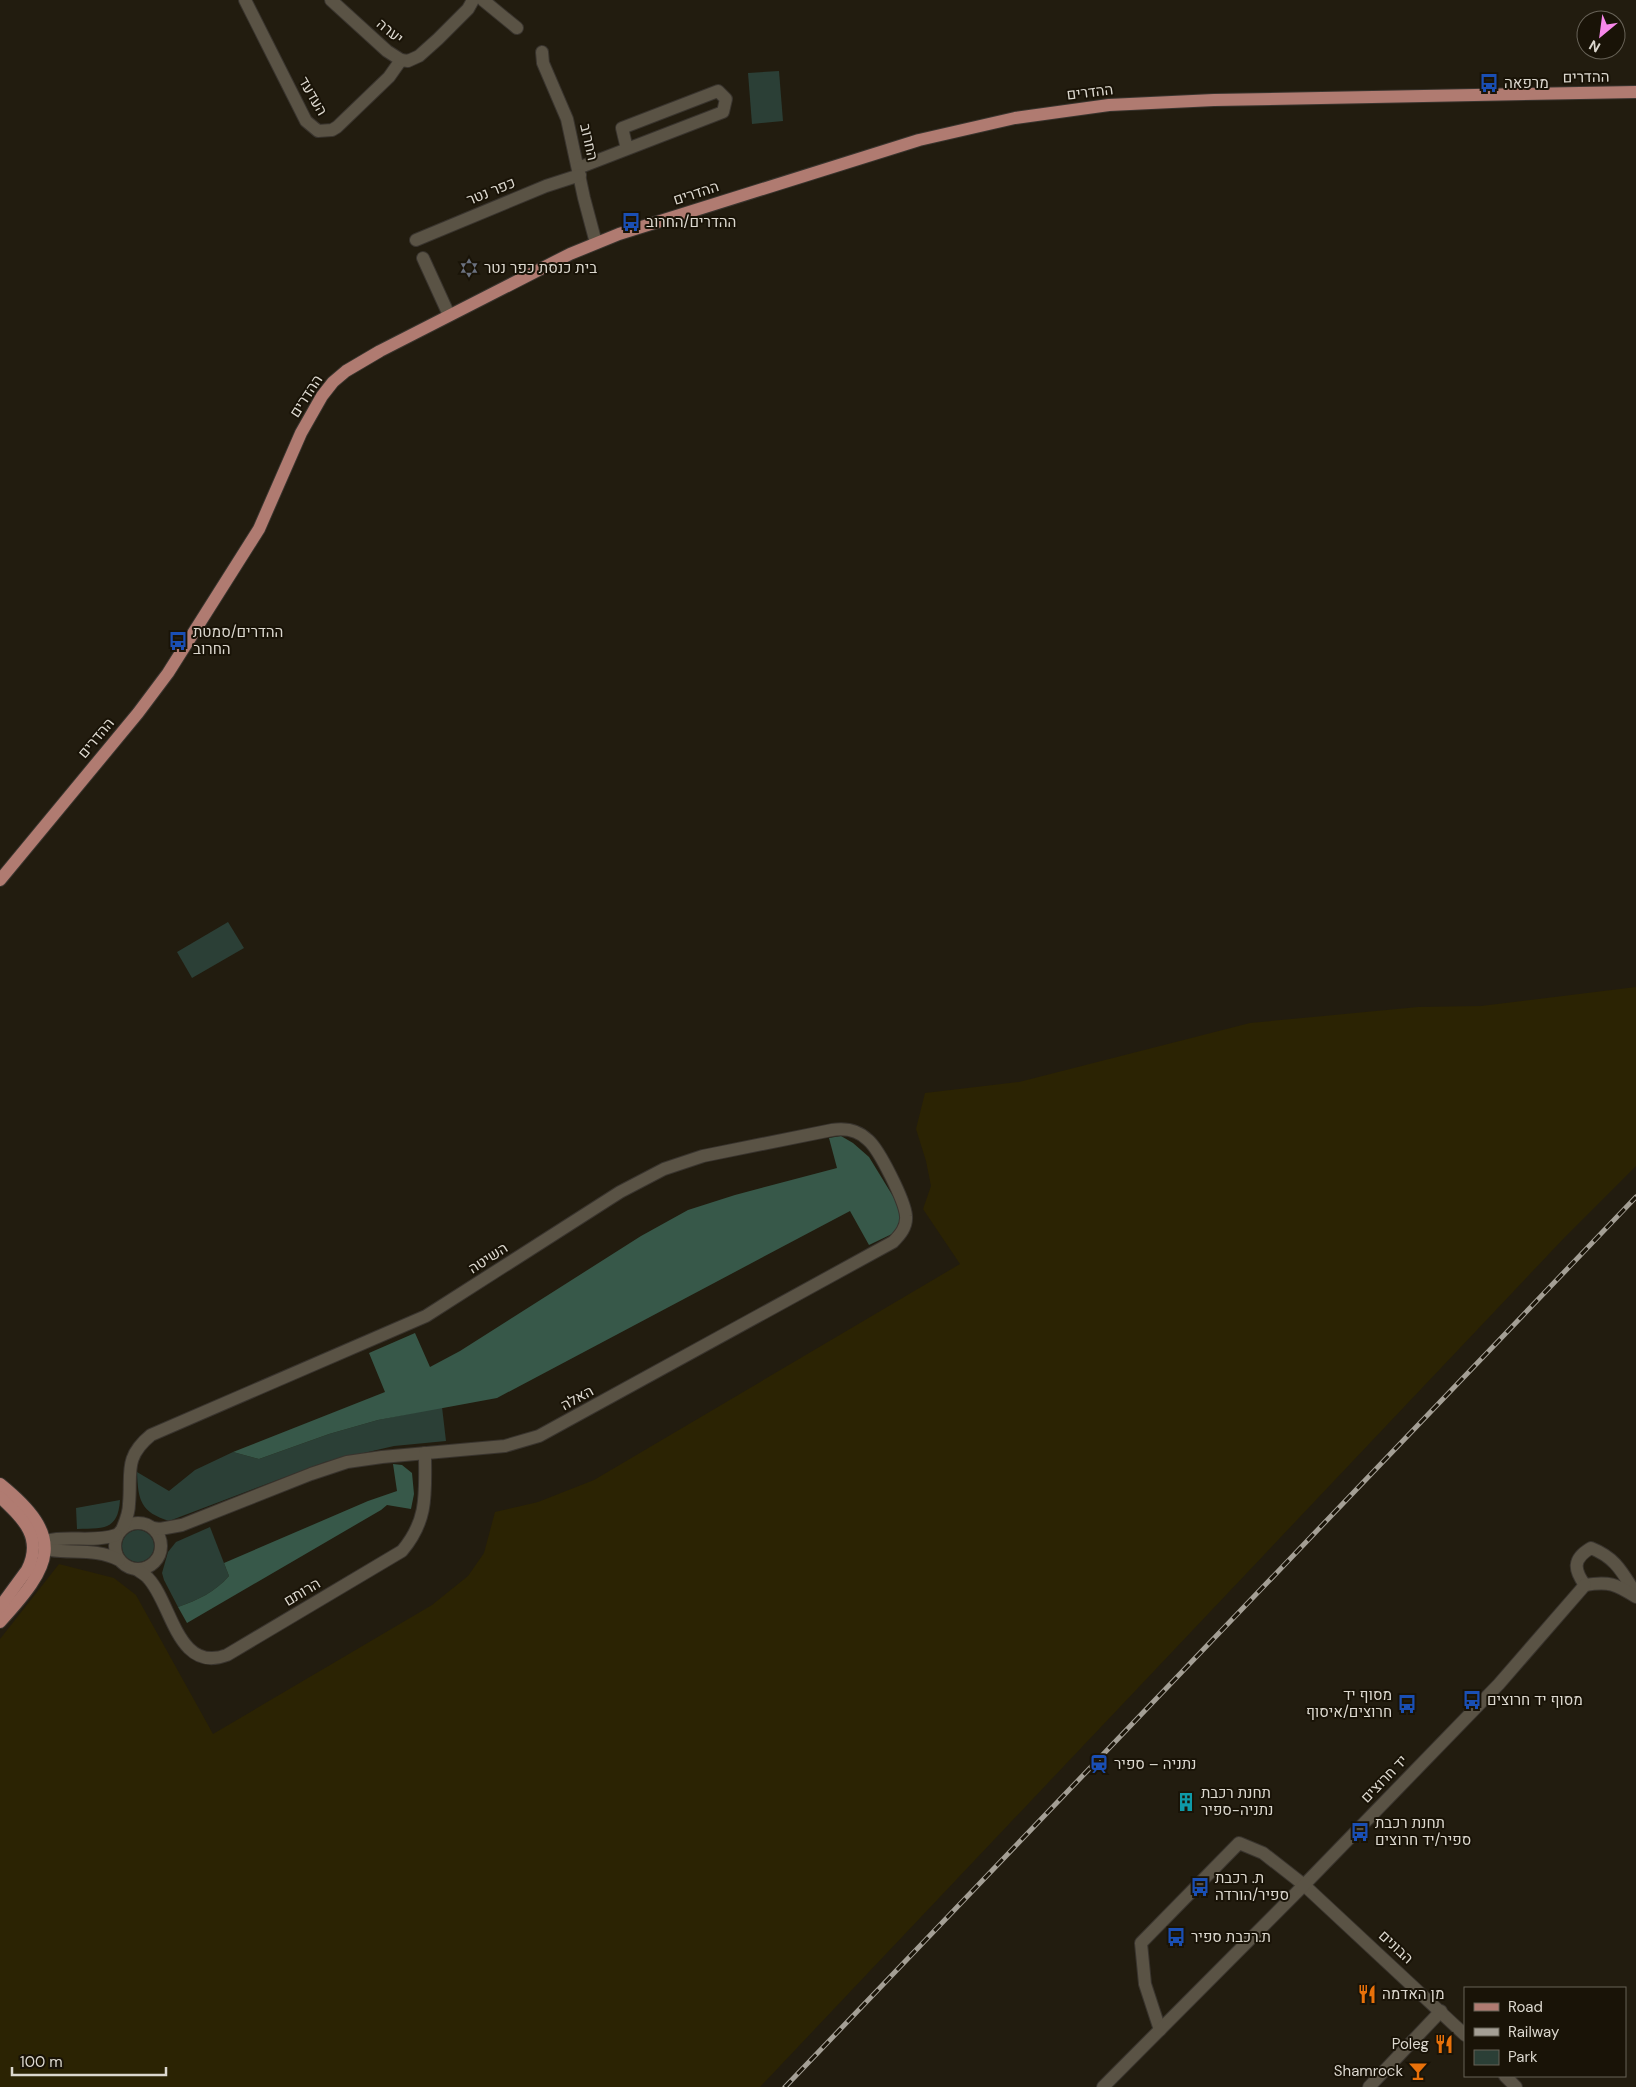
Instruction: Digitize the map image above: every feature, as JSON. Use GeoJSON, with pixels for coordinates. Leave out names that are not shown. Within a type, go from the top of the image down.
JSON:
{"type":"FeatureCollection","features":[{"type":"Feature","properties":{"kind":"main road","name":"ההדרים"},"geometry":{"type":"LineString","coordinates":[[0,880],[138,713],[168,673],[259,529],[301,433],[322,396],[333,382],[360,361],[570,254],[596,243],[919,140],[1015,118],[1109,105],[1214,100],[1636,92]]}},
{"type":"Feature","properties":{"kind":"main road"},"geometry":{"type":"LineString","coordinates":[[0,1484],[33,1514],[44,1558],[27,1591],[0,1622]]}},
{"type":"Feature","properties":{"kind":"main road"},"geometry":{"type":"LineString","coordinates":[[0,1496],[23,1520],[31,1535],[41,1546]]}},
{"type":"Feature","properties":{"kind":"main road"},"geometry":{"type":"LineString","coordinates":[[0,1607],[27,1570],[41,1546]]}},
{"type":"Feature","properties":{"kind":"street","name":"העדעד"},"geometry":{"type":"LineString","coordinates":[[245,0],[306,121],[318,131],[332,130],[337,127],[389,77],[401,60]]}},
{"type":"Feature","properties":{"kind":"street","name":"יערה"},"geometry":{"type":"LineString","coordinates":[[331,0],[387,51],[401,60],[414,60],[419,56],[468,9],[473,0]]}},
{"type":"Feature","properties":{"kind":"street"},"geometry":{"type":"LineString","coordinates":[[484,0],[517,28]]}},
{"type":"Feature","properties":{"kind":"street","name":"החרוב"},"geometry":{"type":"LineString","coordinates":[[542,52],[543,63],[567,119],[596,243]]}},
{"type":"Feature","properties":{"kind":"street","name":"כפר נטר"},"geometry":{"type":"LineString","coordinates":[[416,240],[555,183],[627,149],[723,112],[726,98],[718,91],[622,128],[627,149]]}},
{"type":"Feature","properties":{"kind":"street"},"geometry":{"type":"LineString","coordinates":[[423,258],[449,315]]}},
{"type":"Feature","properties":{"kind":"street","name":"השיטה"},"geometry":{"type":"LineString","coordinates":[[120,1531],[128,1510],[129,1471],[132,1460],[150,1434],[426,1316],[620,1192],[664,1169],[711,1154],[841,1129],[857,1133],[868,1140],[892,1179]]}},
{"type":"Feature","properties":{"kind":"street","name":"האלה"},"geometry":{"type":"LineString","coordinates":[[148,1526],[160,1529],[182,1526],[330,1467],[362,1459],[505,1446],[539,1436],[885,1247],[900,1235],[905,1226],[906,1217],[902,1198],[892,1179]]}},
{"type":"Feature","properties":{"kind":"street","name":"הרותם"},"geometry":{"type":"LineString","coordinates":[[155,1561],[153,1578],[155,1586],[181,1640],[187,1648],[210,1659],[227,1656],[402,1551],[416,1532],[423,1513],[425,1454]]}},
{"type":"Feature","properties":{"kind":"street","name":"השיטה"},"geometry":{"type":"LineString","coordinates":[[129,1498],[148,1526]]}},
{"type":"Feature","properties":{"kind":"street"},"geometry":{"type":"LineString","coordinates":[[41,1546],[98,1539],[120,1531],[133,1523],[148,1526],[159,1537],[161,1548],[155,1561],[146,1568],[136,1569],[125,1566],[119,1560],[114,1549],[120,1531]]}},
{"type":"Feature","properties":{"kind":"street","name":"האלה"},"geometry":{"type":"LineString","coordinates":[[161,1548],[169,1536],[182,1526]]}},
{"type":"Feature","properties":{"kind":"street"},"geometry":{"type":"LineString","coordinates":[[41,1546],[100,1553],[119,1560]]}},
{"type":"Feature","properties":{"kind":"street"},"geometry":{"type":"LineString","coordinates":[[1591,1548],[1606,1554],[1619,1567],[1636,1595],[1603,1582],[1586,1585],[1578,1575],[1576,1564],[1582,1553],[1591,1548]]}},
{"type":"Feature","properties":{"kind":"street","name":"הרותם"},"geometry":{"type":"LineString","coordinates":[[136,1569],[145,1574],[155,1586]]}},
{"type":"Feature","properties":{"kind":"street","name":"יד חרוצים"},"geometry":{"type":"LineString","coordinates":[[1103,2087],[1304,1885],[1499,1684],[1586,1585]]}},
{"type":"Feature","properties":{"kind":"street","name":"הבונים"},"geometry":{"type":"LineString","coordinates":[[1160,2030],[1145,1984],[1141,1943],[1239,1842],[1263,1853],[1304,1885],[1464,2034]]}},
{"type":"Feature","properties":{"kind":"street"},"geometry":{"type":"LineString","coordinates":[[1369,2087],[1441,2011]]}},
{"type":"Feature","properties":{"kind":"street"},"geometry":{"type":"LineString","coordinates":[[1506,2077],[1516,2087]]}},
{"type":"Feature","properties":{"kind":"green space"},"geometry":{"type":"Polygon","coordinates":[[[779,71],[783,121],[752,124],[748,73],[779,71]]]}},
{"type":"Feature","properties":{"kind":"green space"},"geometry":{"type":"Polygon","coordinates":[[[228,922],[244,948],[192,978],[177,952],[228,922]]]}},
{"type":"Feature","properties":{"kind":"green space"},"geometry":{"type":"Polygon","coordinates":[[[841,1136],[853,1143],[869,1157],[899,1206],[902,1222],[894,1233],[869,1245],[850,1211],[497,1398],[378,1420],[329,1434],[259,1459],[233,1452],[385,1392],[369,1353],[415,1333],[430,1367],[460,1351],[641,1236],[688,1210],[735,1195],[837,1168],[829,1138],[841,1136]]]}},
{"type":"Feature","properties":{"kind":"green space"},"geometry":{"type":"Polygon","coordinates":[[[442,1407],[446,1441],[394,1446],[325,1462],[169,1521],[152,1514],[140,1498],[137,1472],[169,1491],[195,1470],[233,1452],[259,1459],[329,1434],[378,1420],[442,1407]]]}},
{"type":"Feature","properties":{"kind":"green space"},"geometry":{"type":"Polygon","coordinates":[[[393,1464],[402,1465],[412,1473],[414,1494],[411,1509],[387,1505],[187,1623],[178,1607],[206,1595],[224,1582],[229,1576],[224,1563],[368,1501],[397,1491],[393,1464]]]}},
{"type":"Feature","properties":{"kind":"green space"},"geometry":{"type":"Polygon","coordinates":[[[120,1500],[116,1517],[108,1526],[77,1529],[76,1508],[120,1500]]]}},
{"type":"Feature","properties":{"kind":"green space"},"geometry":{"type":"Polygon","coordinates":[[[210,1527],[229,1576],[206,1595],[178,1607],[162,1573],[168,1552],[176,1542],[210,1527]]]}},
{"type":"Feature","properties":{"kind":"green space"},"geometry":{"type":"Polygon","coordinates":[[[138,1530],[149,1535],[154,1546],[149,1557],[138,1562],[127,1557],[122,1546],[127,1535],[138,1530]]]}},
{"type":"Feature","properties":{"kind":"sand"},"geometry":{"type":"Polygon","coordinates":[[[1636,987],[1636,1166],[1565,1237],[760,2087],[0,2087],[0,1639],[59,1564],[114,1578],[136,1595],[213,1734],[432,1605],[468,1576],[484,1553],[495,1512],[538,1502],[594,1480],[960,1264],[923,1209],[931,1186],[926,1161],[916,1129],[925,1093],[1019,1082],[1250,1023],[1418,1007],[1481,1006],[1636,987]]]}},
{"type":"Feature","properties":{"kind":"railway"},"geometry":{"type":"LineString","coordinates":[[785,2087],[1636,1197]]}},
{"type":"Feature","properties":{"kind":"place","name":"מרפאה"},"geometry":{"type":"Point","coordinates":[1489,83]}},
{"type":"Feature","properties":{"kind":"place","name":"ההדרים/החרוב"},"geometry":{"type":"Point","coordinates":[631,222]}},
{"type":"Feature","properties":{"kind":"place","name":"בית כנסת כפר נטר"},"geometry":{"type":"Point","coordinates":[469,268]}},
{"type":"Feature","properties":{"kind":"place","name":"ההדרים/סמטת החרוב"},"geometry":{"type":"Point","coordinates":[178,641]}},
{"type":"Feature","properties":{"kind":"place","name":"מסוף יד חרוצים"},"geometry":{"type":"Point","coordinates":[1472,1700]}},
{"type":"Feature","properties":{"kind":"place","name":"מסוף יד חרוצים/איסוף"},"geometry":{"type":"Point","coordinates":[1407,1704]}},
{"type":"Feature","properties":{"kind":"place","name":"נתניה – ספיר"},"geometry":{"type":"Point","coordinates":[1099,1764]}},
{"type":"Feature","properties":{"kind":"place","name":"תחנת רכבת נתניה-ספיר"},"geometry":{"type":"Point","coordinates":[1186,1802]}},
{"type":"Feature","properties":{"kind":"place","name":"תחנת רכבת ספיר/יד חרוצים"},"geometry":{"type":"Point","coordinates":[1360,1832]}},
{"type":"Feature","properties":{"kind":"place","name":"ת. רכבת ספיר/הורדה"},"geometry":{"type":"Point","coordinates":[1200,1887]}},
{"type":"Feature","properties":{"kind":"place","name":"ת.רכבת ספיר"},"geometry":{"type":"Point","coordinates":[1176,1937]}},
{"type":"Feature","properties":{"kind":"place","name":"מן האדמה"},"geometry":{"type":"Point","coordinates":[1367,1994]}},
{"type":"Feature","properties":{"kind":"place","name":"Poleg"},"geometry":{"type":"Point","coordinates":[1444,2044]}},
{"type":"Feature","properties":{"kind":"place","name":"Shamrock"},"geometry":{"type":"Point","coordinates":[1418,2071]}}]}
